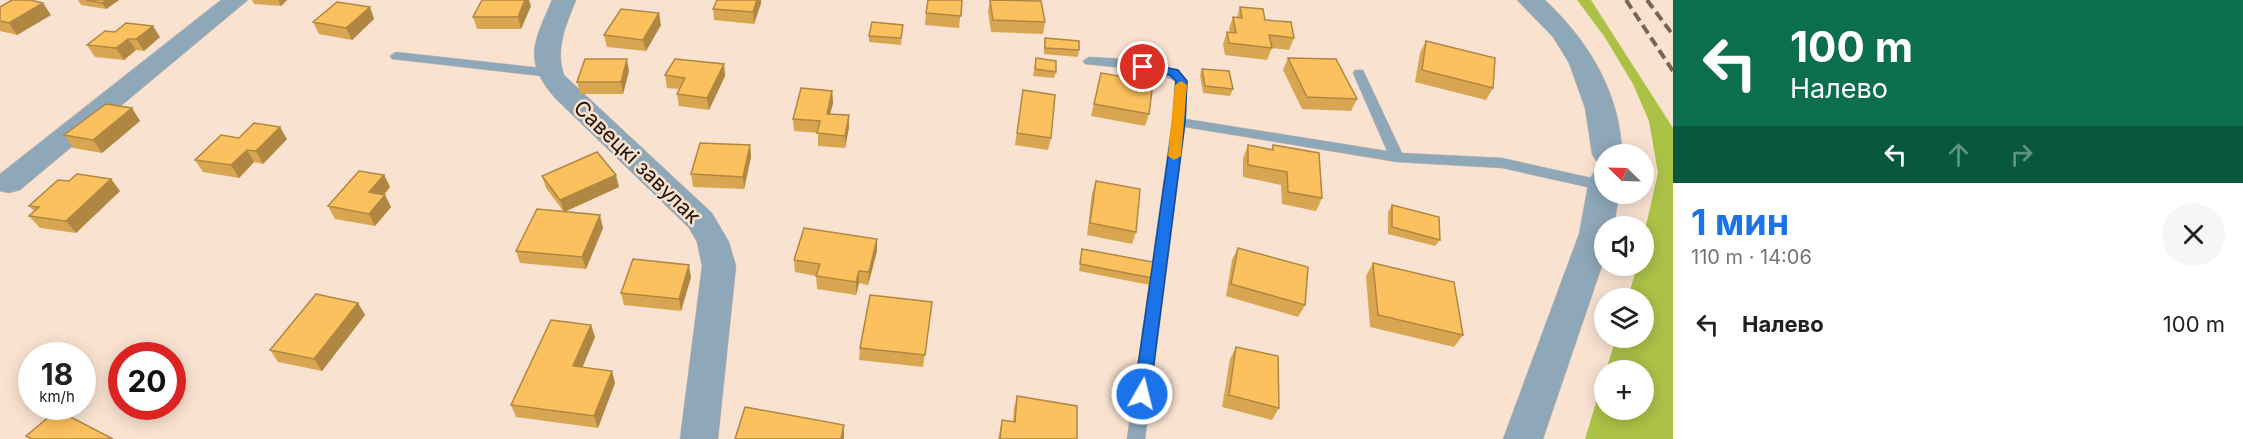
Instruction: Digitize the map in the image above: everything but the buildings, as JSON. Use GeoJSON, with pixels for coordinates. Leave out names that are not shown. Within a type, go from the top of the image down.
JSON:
{"type":"FeatureCollection","features":[{"type":"Feature","properties":{"kind":"street"},"geometry":{"type":"LineString","coordinates":[[9,183],[236,0]]}},
{"type":"Feature","properties":{"kind":"street"},"geometry":{"type":"LineString","coordinates":[[550,73],[547,55],[550,38],[564,0]]}},
{"type":"Feature","properties":{"kind":"street"},"geometry":{"type":"LineString","coordinates":[[1530,0],[1565,35],[1584,66],[1602,121],[1605,144]]}},
{"type":"Feature","properties":{"kind":"street","name":"Савецкі завулак"},"geometry":{"type":"LineString","coordinates":[[550,73],[565,92],[701,221],[713,242],[719,266],[699,439]]}},
{"type":"Feature","properties":{"kind":"street"},"geometry":{"type":"LineString","coordinates":[[1523,439],[1596,234],[1602,204]]}},
{"type":"Feature","properties":{"kind":"lane"},"geometry":{"type":"LineString","coordinates":[[396,56],[550,73]]}},
{"type":"Feature","properties":{"kind":"lane"},"geometry":{"type":"LineString","coordinates":[[1089,61],[1174,72],[1181,81],[1179,122],[1136,439]]}},
{"type":"Feature","properties":{"kind":"lane"},"geometry":{"type":"LineString","coordinates":[[1359,73],[1397,157]]}},
{"type":"Feature","properties":{"kind":"lane"},"geometry":{"type":"LineString","coordinates":[[1179,122],[1397,157],[1502,163],[1594,184]]}},
{"type":"Feature","properties":{"kind":"green space"},"geometry":{"type":"Polygon","coordinates":[[[1577,0],[1591,0],[1673,128],[1673,439],[1585,439],[1594,409],[1594,420],[1654,420],[1654,360],[1609,360],[1613,348],[1654,348],[1654,288],[1631,288],[1634,276],[1654,276],[1654,216],[1648,216],[1651,204],[1654,204],[1658,173],[1649,121],[1633,84],[1604,36],[1577,0]]]}},
{"type":"Feature","properties":{"kind":"railway"},"geometry":{"type":"LineString","coordinates":[[1626,0],[1673,71]]}},
{"type":"Feature","properties":{"kind":"railway"},"geometry":{"type":"LineString","coordinates":[[1647,0],[1673,35]]}},
{"type":"Feature","properties":{"kind":"slow traffic"},"geometry":{"type":"LineString","coordinates":[[1174,156],[1181,85]]}},
{"type":"Feature","properties":{"kind":"route"},"geometry":{"type":"LineString","coordinates":[[1142,394],[1179,122],[1181,81],[1174,72],[1143,67]]}}]}
